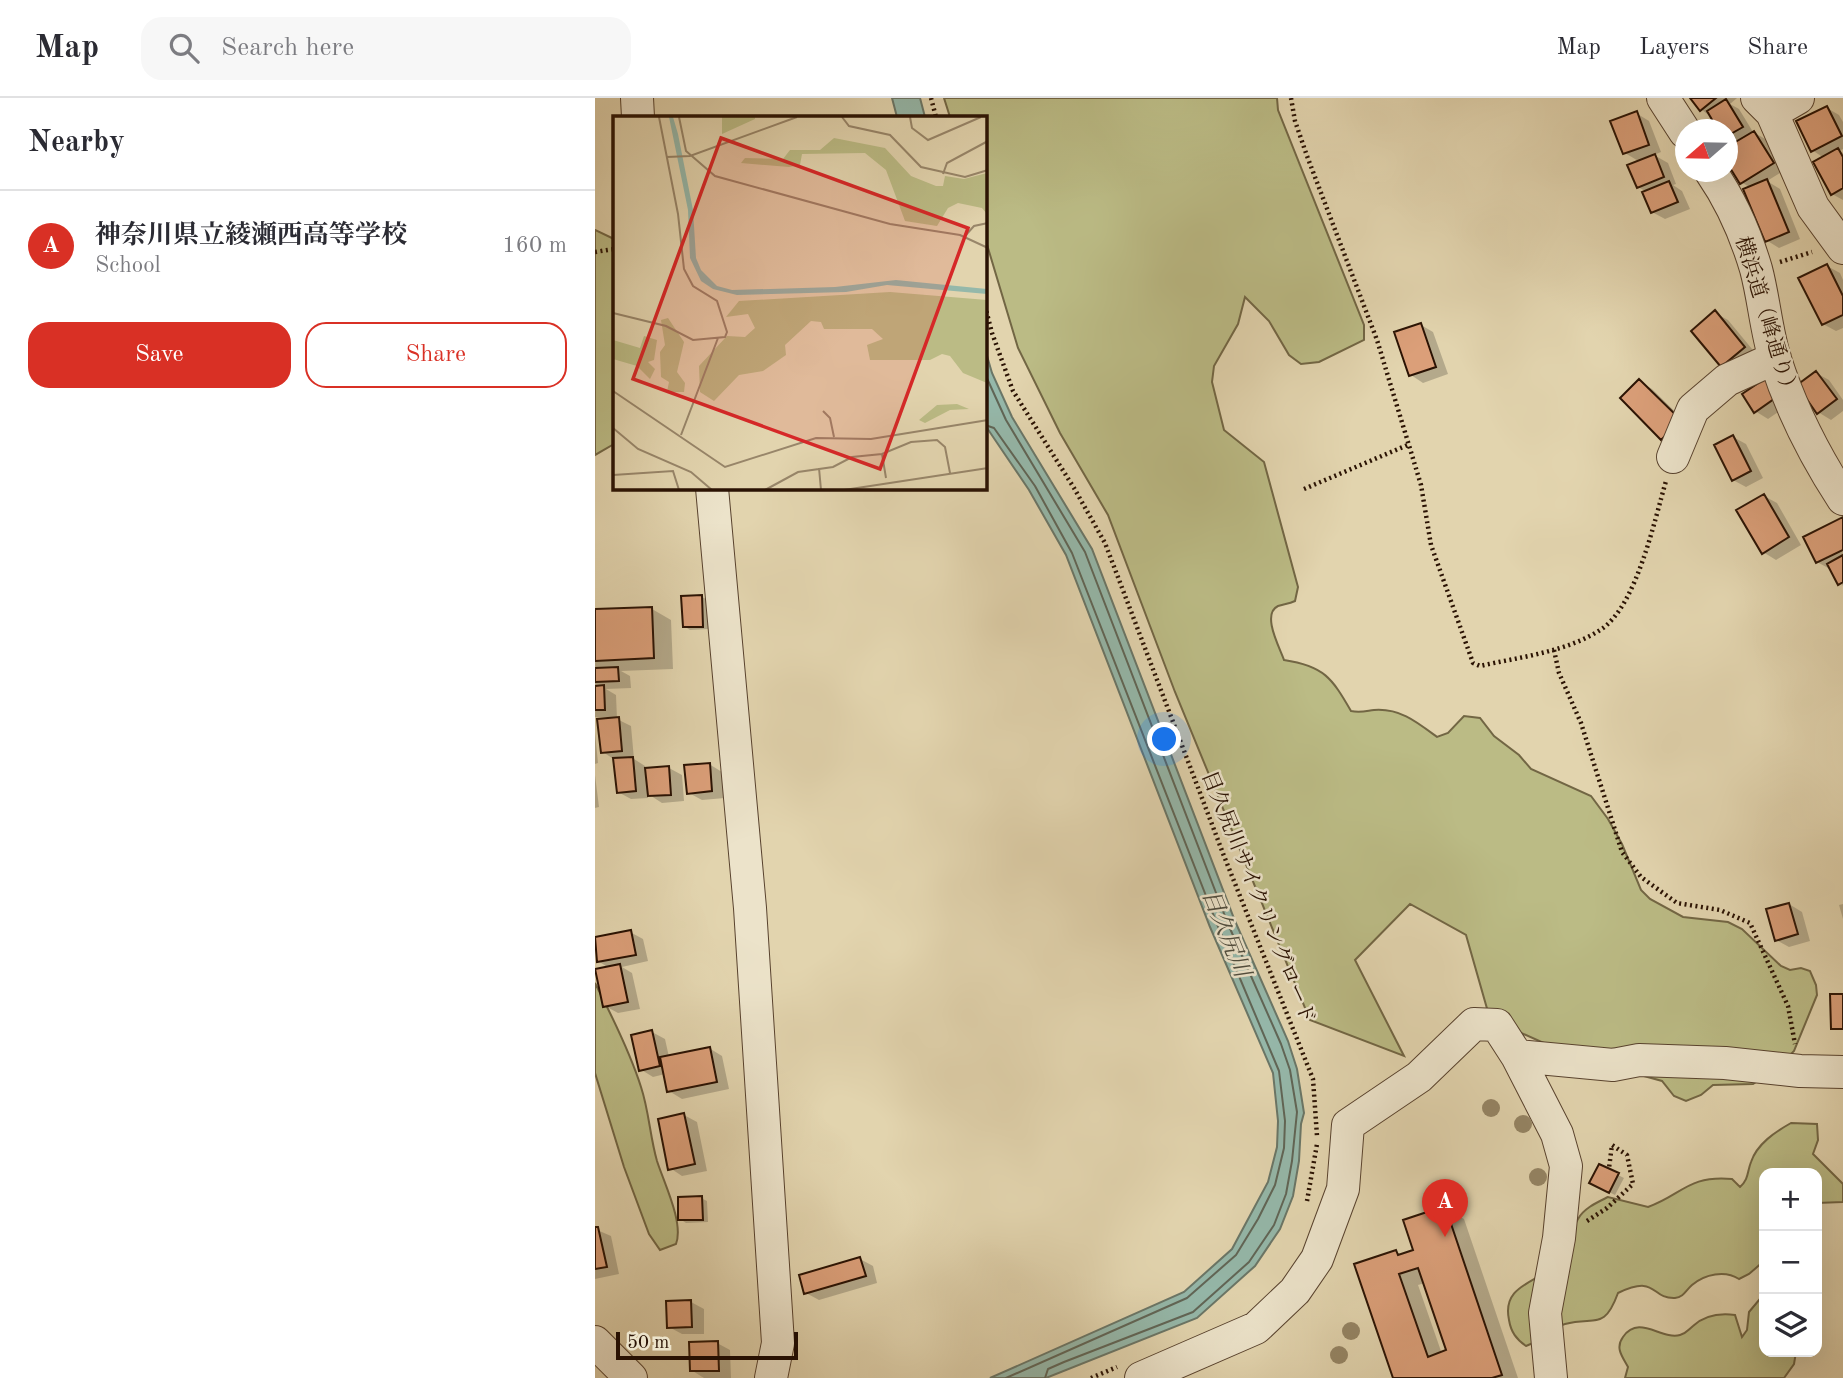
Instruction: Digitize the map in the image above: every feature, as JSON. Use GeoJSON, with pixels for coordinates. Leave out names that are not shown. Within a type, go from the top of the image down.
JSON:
{"type":"FeatureCollection","features":[{"type":"Feature","properties":{"kind":"street"},"geometry":{"type":"LineString","coordinates":[[638,98],[638,116]]}},
{"type":"Feature","properties":{"kind":"street"},"geometry":{"type":"LineString","coordinates":[[1663,98],[1677,119]]}},
{"type":"Feature","properties":{"kind":"street"},"geometry":{"type":"LineString","coordinates":[[1776,103],[1813,207],[1841,246]]}},
{"type":"Feature","properties":{"kind":"street","name":"横浜道（峰通り）"},"geometry":{"type":"LineString","coordinates":[[1718,182],[1747,241],[1775,358],[1809,443],[1843,499]]}},
{"type":"Feature","properties":{"kind":"street"},"geometry":{"type":"LineString","coordinates":[[1673,457],[1693,409],[1727,380],[1775,358]]}},
{"type":"Feature","properties":{"kind":"street"},"geometry":{"type":"LineString","coordinates":[[712,490],[751,908],[778,1343],[771,1378]]}},
{"type":"Feature","properties":{"kind":"street"},"geometry":{"type":"LineString","coordinates":[[1141,1378],[1256,1328],[1296,1291],[1317,1259],[1343,1189],[1348,1125],[1419,1077],[1474,1024],[1497,1025],[1517,1056],[1557,1134],[1566,1166],[1559,1238],[1545,1313],[1551,1378]]}},
{"type":"Feature","properties":{"kind":"street"},"geometry":{"type":"LineString","coordinates":[[1517,1056],[1612,1065],[1639,1060],[1676,1061],[1843,1072]]}},
{"type":"Feature","properties":{"kind":"street"},"geometry":{"type":"LineString","coordinates":[[595,1342],[631,1378]]}},
{"type":"Feature","properties":{"kind":"path"},"geometry":{"type":"LineString","coordinates":[[931,98],[936,116]]}},
{"type":"Feature","properties":{"kind":"path"},"geometry":{"type":"LineString","coordinates":[[1291,98],[1295,121],[1307,156],[1377,340],[1421,485],[1431,545],[1473,663],[1479,666],[1554,650],[1603,628],[1622,607],[1634,585],[1673,457]]}},
{"type":"Feature","properties":{"kind":"path"},"geometry":{"type":"LineString","coordinates":[[1756,271],[1841,246]]}},
{"type":"Feature","properties":{"kind":"path"},"geometry":{"type":"LineString","coordinates":[[595,252],[613,249]]}},
{"type":"Feature","properties":{"kind":"path","name":"目久尻川サイクリングロード"},"geometry":{"type":"LineString","coordinates":[[987,314],[1013,391],[1105,543],[1219,844],[1313,1079],[1318,1139],[1303,1212]]}},
{"type":"Feature","properties":{"kind":"path"},"geometry":{"type":"LineString","coordinates":[[1304,489],[1410,444]]}},
{"type":"Feature","properties":{"kind":"path"},"geometry":{"type":"LineString","coordinates":[[1554,650],[1559,673],[1581,723],[1622,852],[1640,877],[1677,903],[1720,909],[1750,923],[1789,1006],[1800,1071]]}},
{"type":"Feature","properties":{"kind":"path"},"geometry":{"type":"LineString","coordinates":[[1559,1238],[1607,1208],[1633,1184],[1627,1155],[1612,1145],[1609,1168]]}},
{"type":"Feature","properties":{"kind":"green space"},"geometry":{"type":"Polygon","coordinates":[[[944,98],[1277,98],[1278,110],[1364,325],[1364,340],[1319,362],[1301,364],[1289,355],[1269,321],[1245,297],[1238,324],[1214,366],[1212,382],[1224,430],[1264,462],[1298,587],[1295,601],[1278,606],[1271,616],[1273,632],[1284,660],[1309,666],[1325,675],[1351,711],[1392,711],[1415,721],[1437,737],[1448,733],[1464,716],[1480,718],[1494,736],[1519,755],[1531,769],[1591,796],[1622,844],[1641,890],[1650,899],[1683,917],[1728,922],[1742,929],[1781,966],[1790,970],[1801,968],[1810,971],[1817,995],[1794,1051],[1777,1068],[1753,1084],[1713,1085],[1701,1095],[1686,1101],[1674,1096],[1662,1081],[1575,1057],[1490,1019],[1466,935],[1410,904],[1355,960],[1404,1056],[1310,1020],[1175,692],[1108,515],[1060,433],[1018,348],[987,245],[987,116],[950,116],[944,98]]]}},
{"type":"Feature","properties":{"kind":"green space"},"geometry":{"type":"Polygon","coordinates":[[[595,230],[613,239],[613,445],[595,455],[595,230]]]}},
{"type":"Feature","properties":{"kind":"green space"},"geometry":{"type":"Polygon","coordinates":[[[595,983],[637,1074],[657,1161],[675,1214],[678,1235],[676,1244],[660,1250],[649,1234],[624,1167],[595,1073],[595,983]]]}},
{"type":"Feature","properties":{"kind":"green space"},"geometry":{"type":"Polygon","coordinates":[[[1791,1123],[1817,1124],[1818,1140],[1813,1154],[1843,1184],[1843,1202],[1822,1203],[1822,1168],[1759,1168],[1759,1265],[1749,1274],[1739,1279],[1721,1274],[1709,1276],[1697,1281],[1683,1295],[1675,1298],[1661,1295],[1647,1286],[1631,1288],[1618,1293],[1608,1313],[1598,1320],[1565,1324],[1526,1346],[1517,1338],[1509,1320],[1511,1298],[1516,1291],[1557,1262],[1578,1219],[1587,1209],[1608,1197],[1648,1207],[1705,1180],[1732,1179],[1740,1187],[1754,1156],[1762,1144],[1791,1123]]]}},
{"type":"Feature","properties":{"kind":"green space"},"geometry":{"type":"Polygon","coordinates":[[[1759,1300],[1759,1357],[1795,1357],[1794,1364],[1784,1378],[1625,1378],[1628,1367],[1620,1352],[1620,1345],[1629,1331],[1643,1328],[1673,1336],[1680,1335],[1708,1317],[1729,1314],[1735,1315],[1742,1337],[1747,1330],[1749,1312],[1759,1300]]]}},
{"type":"Feature","properties":{"kind":"water"},"geometry":{"type":"Polygon","coordinates":[[[892,98],[920,98],[925,116],[897,116],[892,98]]]}},
{"type":"Feature","properties":{"kind":"water","name":"目久尻川"},"geometry":{"type":"Polygon","coordinates":[[[987,356],[1012,417],[1092,549],[1235,921],[1288,1041],[1297,1069],[1304,1113],[1293,1196],[1280,1229],[1255,1266],[1197,1318],[1046,1378],[990,1378],[1184,1292],[1232,1249],[1268,1182],[1277,1147],[1278,1121],[1273,1073],[1210,927],[1066,555],[1029,490],[987,428],[987,356]]]}},
{"type":"Feature","properties":{"kind":"building"},"geometry":{"type":"Polygon","coordinates":[[[1690,98],[1716,98],[1700,111],[1690,98]]]}},
{"type":"Feature","properties":{"kind":"building"},"geometry":{"type":"Polygon","coordinates":[[[1726,99],[1743,127],[1738,130],[1738,119],[1712,119],[1707,111],[1726,99]]]}},
{"type":"Feature","properties":{"kind":"building"},"geometry":{"type":"Polygon","coordinates":[[[1827,106],[1842,136],[1811,152],[1796,121],[1827,106]]]}},
{"type":"Feature","properties":{"kind":"building"},"geometry":{"type":"Polygon","coordinates":[[[1637,111],[1649,145],[1623,154],[1610,121],[1637,111]]]}},
{"type":"Feature","properties":{"kind":"building"},"geometry":{"type":"Polygon","coordinates":[[[1754,131],[1774,163],[1740,184],[1738,181],[1738,140],[1754,131]]]}},
{"type":"Feature","properties":{"kind":"building"},"geometry":{"type":"Polygon","coordinates":[[[1838,148],[1843,157],[1843,188],[1831,195],[1813,162],[1838,148]]]}},
{"type":"Feature","properties":{"kind":"building"},"geometry":{"type":"Polygon","coordinates":[[[1655,154],[1664,177],[1637,188],[1627,165],[1655,154]]]}},
{"type":"Feature","properties":{"kind":"building"},"geometry":{"type":"Polygon","coordinates":[[[1767,179],[1789,232],[1765,242],[1743,189],[1767,179]]]}},
{"type":"Feature","properties":{"kind":"building"},"geometry":{"type":"Polygon","coordinates":[[[1669,181],[1678,202],[1651,213],[1642,192],[1669,181]]]}},
{"type":"Feature","properties":{"kind":"building"},"geometry":{"type":"Polygon","coordinates":[[[1827,264],[1843,296],[1843,315],[1822,325],[1798,278],[1827,264]]]}},
{"type":"Feature","properties":{"kind":"building"},"geometry":{"type":"Polygon","coordinates":[[[1715,310],[1745,347],[1721,367],[1691,331],[1715,310]]]}},
{"type":"Feature","properties":{"kind":"building"},"geometry":{"type":"Polygon","coordinates":[[[1421,323],[1436,367],[1409,376],[1394,332],[1421,323]]]}},
{"type":"Feature","properties":{"kind":"building"},"geometry":{"type":"Polygon","coordinates":[[[1816,371],[1837,399],[1817,414],[1797,385],[1816,371]]]}},
{"type":"Feature","properties":{"kind":"building"},"geometry":{"type":"Polygon","coordinates":[[[1769,376],[1781,394],[1754,413],[1742,394],[1769,376]]]}},
{"type":"Feature","properties":{"kind":"building"},"geometry":{"type":"Polygon","coordinates":[[[1639,379],[1681,420],[1661,440],[1620,398],[1639,379]]]}},
{"type":"Feature","properties":{"kind":"building"},"geometry":{"type":"Polygon","coordinates":[[[1733,435],[1751,471],[1732,481],[1714,445],[1733,435]]]}},
{"type":"Feature","properties":{"kind":"building"},"geometry":{"type":"Polygon","coordinates":[[[1764,494],[1789,537],[1762,554],[1736,510],[1764,494]]]}},
{"type":"Feature","properties":{"kind":"building"},"geometry":{"type":"Polygon","coordinates":[[[1843,517],[1843,550],[1816,563],[1803,537],[1843,517]]]}},
{"type":"Feature","properties":{"kind":"building"},"geometry":{"type":"Polygon","coordinates":[[[1843,555],[1843,582],[1838,585],[1827,564],[1843,555]]]}},
{"type":"Feature","properties":{"kind":"building"},"geometry":{"type":"Polygon","coordinates":[[[702,595],[703,627],[683,627],[681,596],[702,595]]]}},
{"type":"Feature","properties":{"kind":"building"},"geometry":{"type":"Polygon","coordinates":[[[652,607],[654,658],[595,661],[595,609],[652,607]]]}},
{"type":"Feature","properties":{"kind":"building"},"geometry":{"type":"Polygon","coordinates":[[[618,667],[619,681],[595,682],[595,668],[618,667]]]}},
{"type":"Feature","properties":{"kind":"building"},"geometry":{"type":"Polygon","coordinates":[[[604,685],[605,710],[595,710],[595,686],[604,685]]]}},
{"type":"Feature","properties":{"kind":"building"},"geometry":{"type":"Polygon","coordinates":[[[619,717],[622,751],[601,753],[597,719],[619,717]]]}},
{"type":"Feature","properties":{"kind":"building"},"geometry":{"type":"Polygon","coordinates":[[[633,757],[636,791],[617,793],[613,758],[633,757]]]}},
{"type":"Feature","properties":{"kind":"building"},"geometry":{"type":"Polygon","coordinates":[[[710,763],[712,791],[687,794],[684,765],[710,763]]]}},
{"type":"Feature","properties":{"kind":"building"},"geometry":{"type":"Polygon","coordinates":[[[669,766],[671,795],[648,796],[645,768],[669,766]]]}},
{"type":"Feature","properties":{"kind":"building"},"geometry":{"type":"Polygon","coordinates":[[[1789,903],[1798,934],[1775,941],[1766,909],[1789,903]]]}},
{"type":"Feature","properties":{"kind":"building"},"geometry":{"type":"Polygon","coordinates":[[[631,930],[636,955],[597,962],[595,937],[631,930]]]}},
{"type":"Feature","properties":{"kind":"building"},"geometry":{"type":"Polygon","coordinates":[[[620,964],[628,1002],[603,1007],[595,969],[620,964]]]}},
{"type":"Feature","properties":{"kind":"building"},"geometry":{"type":"Polygon","coordinates":[[[1830,994],[1843,994],[1843,1029],[1831,1029],[1830,994]]]}},
{"type":"Feature","properties":{"kind":"building"},"geometry":{"type":"Polygon","coordinates":[[[652,1030],[660,1066],[639,1071],[631,1035],[652,1030]]]}},
{"type":"Feature","properties":{"kind":"building"},"geometry":{"type":"Polygon","coordinates":[[[710,1047],[717,1082],[667,1092],[660,1057],[710,1047]]]}},
{"type":"Feature","properties":{"kind":"building"},"geometry":{"type":"Polygon","coordinates":[[[684,1113],[695,1164],[668,1170],[658,1119],[684,1113]]]}},
{"type":"Feature","properties":{"kind":"building"},"geometry":{"type":"Polygon","coordinates":[[[1599,1164],[1619,1173],[1609,1193],[1589,1183],[1599,1164]]]}},
{"type":"Feature","properties":{"kind":"building"},"geometry":{"type":"Polygon","coordinates":[[[702,1196],[703,1220],[678,1220],[678,1197],[702,1196]]]}},
{"type":"Feature","properties":{"kind":"building"},"geometry":{"type":"Polygon","coordinates":[[[1445,1206],[1502,1375],[1492,1378],[1393,1378],[1354,1264],[1396,1250],[1398,1255],[1413,1250],[1403,1220],[1445,1206]],[[1418,1268],[1399,1274],[1428,1357],[1446,1350],[1418,1268]]]}},
{"type":"Feature","properties":{"kind":"building"},"geometry":{"type":"Polygon","coordinates":[[[595,1227],[598,1227],[607,1267],[595,1269],[595,1227]]]}},
{"type":"Feature","properties":{"kind":"building"},"geometry":{"type":"Polygon","coordinates":[[[860,1257],[866,1276],[804,1294],[799,1275],[860,1257]]]}},
{"type":"Feature","properties":{"kind":"building"},"geometry":{"type":"Polygon","coordinates":[[[691,1300],[692,1327],[667,1328],[666,1301],[691,1300]]]}},
{"type":"Feature","properties":{"kind":"building"},"geometry":{"type":"Polygon","coordinates":[[[718,1341],[719,1371],[690,1371],[689,1342],[718,1341]]]}},
{"type":"Feature","properties":{"kind":"place","name":"神奈川県立綾瀬西高等学校"},"geometry":{"type":"Point","coordinates":[1445,1237]}}]}
